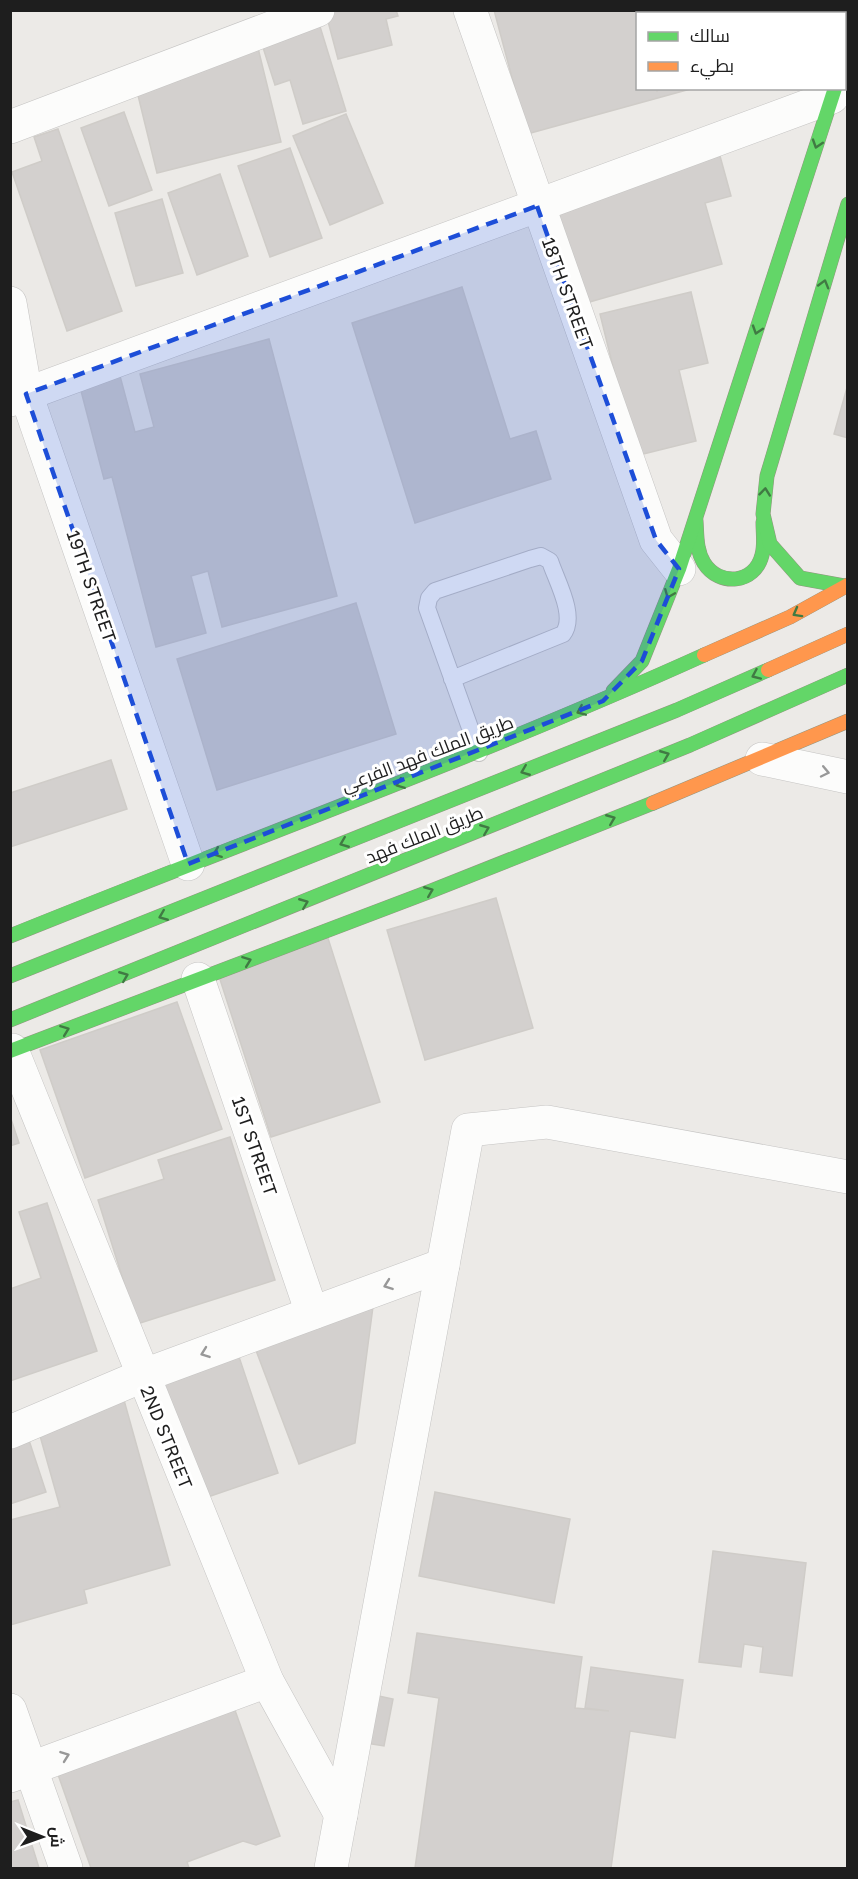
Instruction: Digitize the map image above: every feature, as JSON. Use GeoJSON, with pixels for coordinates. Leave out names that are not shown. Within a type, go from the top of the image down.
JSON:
{"type":"FeatureCollection","features":[{"type":"Feature","properties":{"kind":"main road"},"geometry":{"type":"LineString","coordinates":[[603,701],[642,661],[679,569],[833,93]]}},
{"type":"Feature","properties":{"kind":"main road"},"geometry":{"type":"LineString","coordinates":[[696,521],[700,554],[710,572],[723,580],[735,580],[749,576],[760,562],[764,547],[763,514],[767,476],[848,204]]}},
{"type":"Feature","properties":{"kind":"main road"},"geometry":{"type":"LineString","coordinates":[[763,514],[770,544],[800,578],[846,585]]}},
{"type":"Feature","properties":{"kind":"main road","name":"طريق الملك فهد الفرعي"},"geometry":{"type":"LineString","coordinates":[[10,936],[188,864],[478,753],[603,701],[790,617],[846,585]]}},
{"type":"Feature","properties":{"kind":"main road","name":"طريق الملك فهد"},"geometry":{"type":"LineString","coordinates":[[10,976],[677,710],[848,634]]}},
{"type":"Feature","properties":{"kind":"main road","name":"طريق الملك فهد"},"geometry":{"type":"LineString","coordinates":[[11,1041],[848,675]]}},
{"type":"Feature","properties":{"kind":"main road"},"geometry":{"type":"LineString","coordinates":[[11,1041],[198,979],[405,901],[762,759],[848,721]]}},
{"type":"Feature","properties":{"kind":"street"},"geometry":{"type":"LineString","coordinates":[[10,128],[318,10]]}},
{"type":"Feature","properties":{"kind":"street","name":"18TH STREET"},"geometry":{"type":"LineString","coordinates":[[470,10],[656,540],[679,569]]}},
{"type":"Feature","properties":{"kind":"street"},"geometry":{"type":"LineString","coordinates":[[18,397],[537,206],[833,93]]}},
{"type":"Feature","properties":{"kind":"street","name":"19TH STREET"},"geometry":{"type":"LineString","coordinates":[[10,303],[18,397],[188,864]]}},
{"type":"Feature","properties":{"kind":"street"},"geometry":{"type":"LineString","coordinates":[[762,759],[848,777]]}},
{"type":"Feature","properties":{"kind":"street","name":"1ST STREET"},"geometry":{"type":"LineString","coordinates":[[198,979],[312,1313]]}},
{"type":"Feature","properties":{"kind":"street","name":"2ND STREET"},"geometry":{"type":"LineString","coordinates":[[11,1041],[142,1376],[267,1681],[341,1815]]}},
{"type":"Feature","properties":{"kind":"street"},"geometry":{"type":"LineString","coordinates":[[331,1869],[468,1130],[546,1122],[848,1176]]}},
{"type":"Feature","properties":{"kind":"street"},"geometry":{"type":"LineString","coordinates":[[10,1432],[142,1376],[443,1265]]}},
{"type":"Feature","properties":{"kind":"street"},"geometry":{"type":"LineString","coordinates":[[21,1772],[267,1681]]}},
{"type":"Feature","properties":{"kind":"street"},"geometry":{"type":"LineString","coordinates":[[10,1710],[21,1772],[66,1869]]}},
{"type":"Feature","properties":{"kind":"lane"},"geometry":{"type":"LineString","coordinates":[[452,679],[563,634],[568,627],[568,617],[550,561],[541,556],[530,559],[435,591],[429,598],[428,608],[452,679],[478,753]]}},
{"type":"Feature","properties":{"kind":"highlighted area"},"geometry":{"type":"Polygon","coordinates":[[[537,206],[656,540],[679,569],[642,661],[603,701],[188,864],[26,394],[537,206]]]}},
{"type":"Feature","properties":{"kind":"building"},"geometry":{"type":"Polygon","coordinates":[[[325,10],[396,10],[398,16],[386,19],[392,45],[338,59],[325,10]]]}},
{"type":"Feature","properties":{"kind":"building"},"geometry":{"type":"Polygon","coordinates":[[[494,10],[635,10],[636,90],[656,90],[657,92],[658,90],[687,90],[527,134],[494,10]]]}},
{"type":"Feature","properties":{"kind":"building"},"geometry":{"type":"Polygon","coordinates":[[[642,10],[791,10],[790,12],[642,12],[642,10]]]}},
{"type":"Feature","properties":{"kind":"building"},"geometry":{"type":"Polygon","coordinates":[[[318,20],[346,111],[303,124],[290,80],[275,85],[260,38],[318,20]]]}},
{"type":"Feature","properties":{"kind":"building"},"geometry":{"type":"Polygon","coordinates":[[[258,48],[281,142],[157,173],[134,79],[258,48]]]}},
{"type":"Feature","properties":{"kind":"building"},"geometry":{"type":"Polygon","coordinates":[[[124,112],[152,190],[109,206],[81,128],[124,112]]]}},
{"type":"Feature","properties":{"kind":"building"},"geometry":{"type":"Polygon","coordinates":[[[346,114],[383,203],[330,225],[293,136],[346,114]]]}},
{"type":"Feature","properties":{"kind":"building"},"geometry":{"type":"Polygon","coordinates":[[[58,129],[122,311],[67,331],[12,172],[42,161],[34,137],[58,129]]]}},
{"type":"Feature","properties":{"kind":"building"},"geometry":{"type":"Polygon","coordinates":[[[290,148],[322,238],[270,257],[238,166],[290,148]]]}},
{"type":"Feature","properties":{"kind":"building"},"geometry":{"type":"Polygon","coordinates":[[[720,156],[731,196],[705,203],[722,264],[579,305],[551,206],[720,156]]]}},
{"type":"Feature","properties":{"kind":"building"},"geometry":{"type":"Polygon","coordinates":[[[220,174],[248,256],[197,275],[168,193],[220,174]]]}},
{"type":"Feature","properties":{"kind":"building"},"geometry":{"type":"Polygon","coordinates":[[[162,199],[183,273],[136,286],[115,213],[162,199]]]}},
{"type":"Feature","properties":{"kind":"building"},"geometry":{"type":"Polygon","coordinates":[[[462,287],[510,439],[536,431],[551,479],[415,523],[352,323],[462,287]]]}},
{"type":"Feature","properties":{"kind":"building"},"geometry":{"type":"Polygon","coordinates":[[[691,292],[708,363],[679,370],[696,441],[635,456],[600,314],[691,292]]]}},
{"type":"Feature","properties":{"kind":"building"},"geometry":{"type":"Polygon","coordinates":[[[269,339],[337,596],[222,627],[208,571],[191,576],[206,633],[156,647],[112,477],[104,479],[80,387],[120,376],[135,432],[154,427],[140,374],[269,339]]]}},
{"type":"Feature","properties":{"kind":"building"},"geometry":{"type":"Polygon","coordinates":[[[848,384],[848,438],[834,434],[848,384]]]}},
{"type":"Feature","properties":{"kind":"building"},"geometry":{"type":"Polygon","coordinates":[[[356,603],[396,734],[217,790],[177,659],[356,603]]]}},
{"type":"Feature","properties":{"kind":"building"},"geometry":{"type":"Polygon","coordinates":[[[111,760],[127,809],[10,847],[10,793],[111,760]]]}},
{"type":"Feature","properties":{"kind":"building"},"geometry":{"type":"Polygon","coordinates":[[[496,898],[533,1028],[425,1060],[387,930],[496,898]]]}},
{"type":"Feature","properties":{"kind":"building"},"geometry":{"type":"Polygon","coordinates":[[[326,932],[380,1102],[271,1137],[216,967],[326,932]]]}},
{"type":"Feature","properties":{"kind":"building"},"geometry":{"type":"Polygon","coordinates":[[[177,1002],[222,1129],[85,1178],[40,1050],[177,1002]]]}},
{"type":"Feature","properties":{"kind":"building"},"geometry":{"type":"Polygon","coordinates":[[[10,1116],[19,1143],[10,1146],[10,1116]]]}},
{"type":"Feature","properties":{"kind":"building"},"geometry":{"type":"Polygon","coordinates":[[[230,1137],[275,1280],[137,1324],[98,1200],[164,1179],[158,1160],[230,1137]]]}},
{"type":"Feature","properties":{"kind":"building"},"geometry":{"type":"Polygon","coordinates":[[[47,1203],[97,1351],[10,1381],[10,1289],[41,1278],[19,1212],[47,1203]]]}},
{"type":"Feature","properties":{"kind":"building"},"geometry":{"type":"Polygon","coordinates":[[[376,1284],[355,1443],[299,1464],[249,1332],[376,1284]]]}},
{"type":"Feature","properties":{"kind":"building"},"geometry":{"type":"Polygon","coordinates":[[[233,1339],[278,1473],[199,1500],[155,1365],[233,1339]]]}},
{"type":"Feature","properties":{"kind":"building"},"geometry":{"type":"Polygon","coordinates":[[[122,1393],[170,1565],[84,1590],[87,1603],[10,1625],[10,1520],[60,1507],[35,1418],[122,1393]]]}},
{"type":"Feature","properties":{"kind":"building"},"geometry":{"type":"Polygon","coordinates":[[[24,1425],[46,1492],[10,1504],[10,1429],[24,1425]]]}},
{"type":"Feature","properties":{"kind":"building"},"geometry":{"type":"Polygon","coordinates":[[[435,1492],[570,1519],[554,1603],[419,1576],[435,1492]]]}},
{"type":"Feature","properties":{"kind":"building"},"geometry":{"type":"Polygon","coordinates":[[[713,1551],[806,1563],[792,1676],[760,1672],[763,1647],[744,1644],[741,1667],[699,1662],[713,1551]]]}},
{"type":"Feature","properties":{"kind":"building"},"geometry":{"type":"Polygon","coordinates":[[[417,1633],[582,1657],[575,1708],[609,1711],[585,1708],[591,1667],[683,1680],[675,1738],[630,1731],[611,1868],[415,1868],[439,1698],[408,1693],[417,1633]]]}},
{"type":"Feature","properties":{"kind":"building"},"geometry":{"type":"Polygon","coordinates":[[[374,1695],[393,1699],[384,1746],[365,1743],[374,1695]]]}},
{"type":"Feature","properties":{"kind":"building"},"geometry":{"type":"Polygon","coordinates":[[[232,1702],[280,1836],[256,1845],[243,1841],[187,1862],[189,1868],[91,1868],[55,1766],[232,1702]]]}},
{"type":"Feature","properties":{"kind":"building"},"geometry":{"type":"Polygon","coordinates":[[[18,1800],[39,1868],[10,1868],[10,1802],[18,1800]]]}},
{"type":"Feature","properties":{"kind":"traffic: fast"},"geometry":{"type":"LineString","coordinates":[[846,52],[848,47]]}},
{"type":"Feature","properties":{"kind":"traffic: fast"},"geometry":{"type":"LineString","coordinates":[[613,691],[642,661],[679,569],[834,90]]}},
{"type":"Feature","properties":{"kind":"traffic: fast"},"geometry":{"type":"LineString","coordinates":[[844,586],[800,578],[770,544],[763,514],[767,476],[848,204]]}},
{"type":"Feature","properties":{"kind":"traffic: fast"},"geometry":{"type":"LineString","coordinates":[[696,521],[701,558],[711,571],[727,579],[745,577],[758,565],[763,547],[763,522]]}},
{"type":"Feature","properties":{"kind":"traffic: fast"},"geometry":{"type":"LineString","coordinates":[[10,936],[532,729],[704,655]]}},
{"type":"Feature","properties":{"kind":"traffic: fast"},"geometry":{"type":"LineString","coordinates":[[10,976],[677,710],[768,670]]}},
{"type":"Feature","properties":{"kind":"traffic: fast"},"geometry":{"type":"LineString","coordinates":[[10,1020],[690,745],[848,675]]}},
{"type":"Feature","properties":{"kind":"traffic: fast"},"geometry":{"type":"LineString","coordinates":[[10,1051],[431,891],[653,803]]}},
{"type":"Feature","properties":{"kind":"traffic: slow"},"geometry":{"type":"LineString","coordinates":[[704,655],[790,617],[848,585]]}},
{"type":"Feature","properties":{"kind":"traffic: slow"},"geometry":{"type":"LineString","coordinates":[[768,670],[848,634]]}},
{"type":"Feature","properties":{"kind":"traffic: slow"},"geometry":{"type":"LineString","coordinates":[[653,803],[848,721]]}}]}
